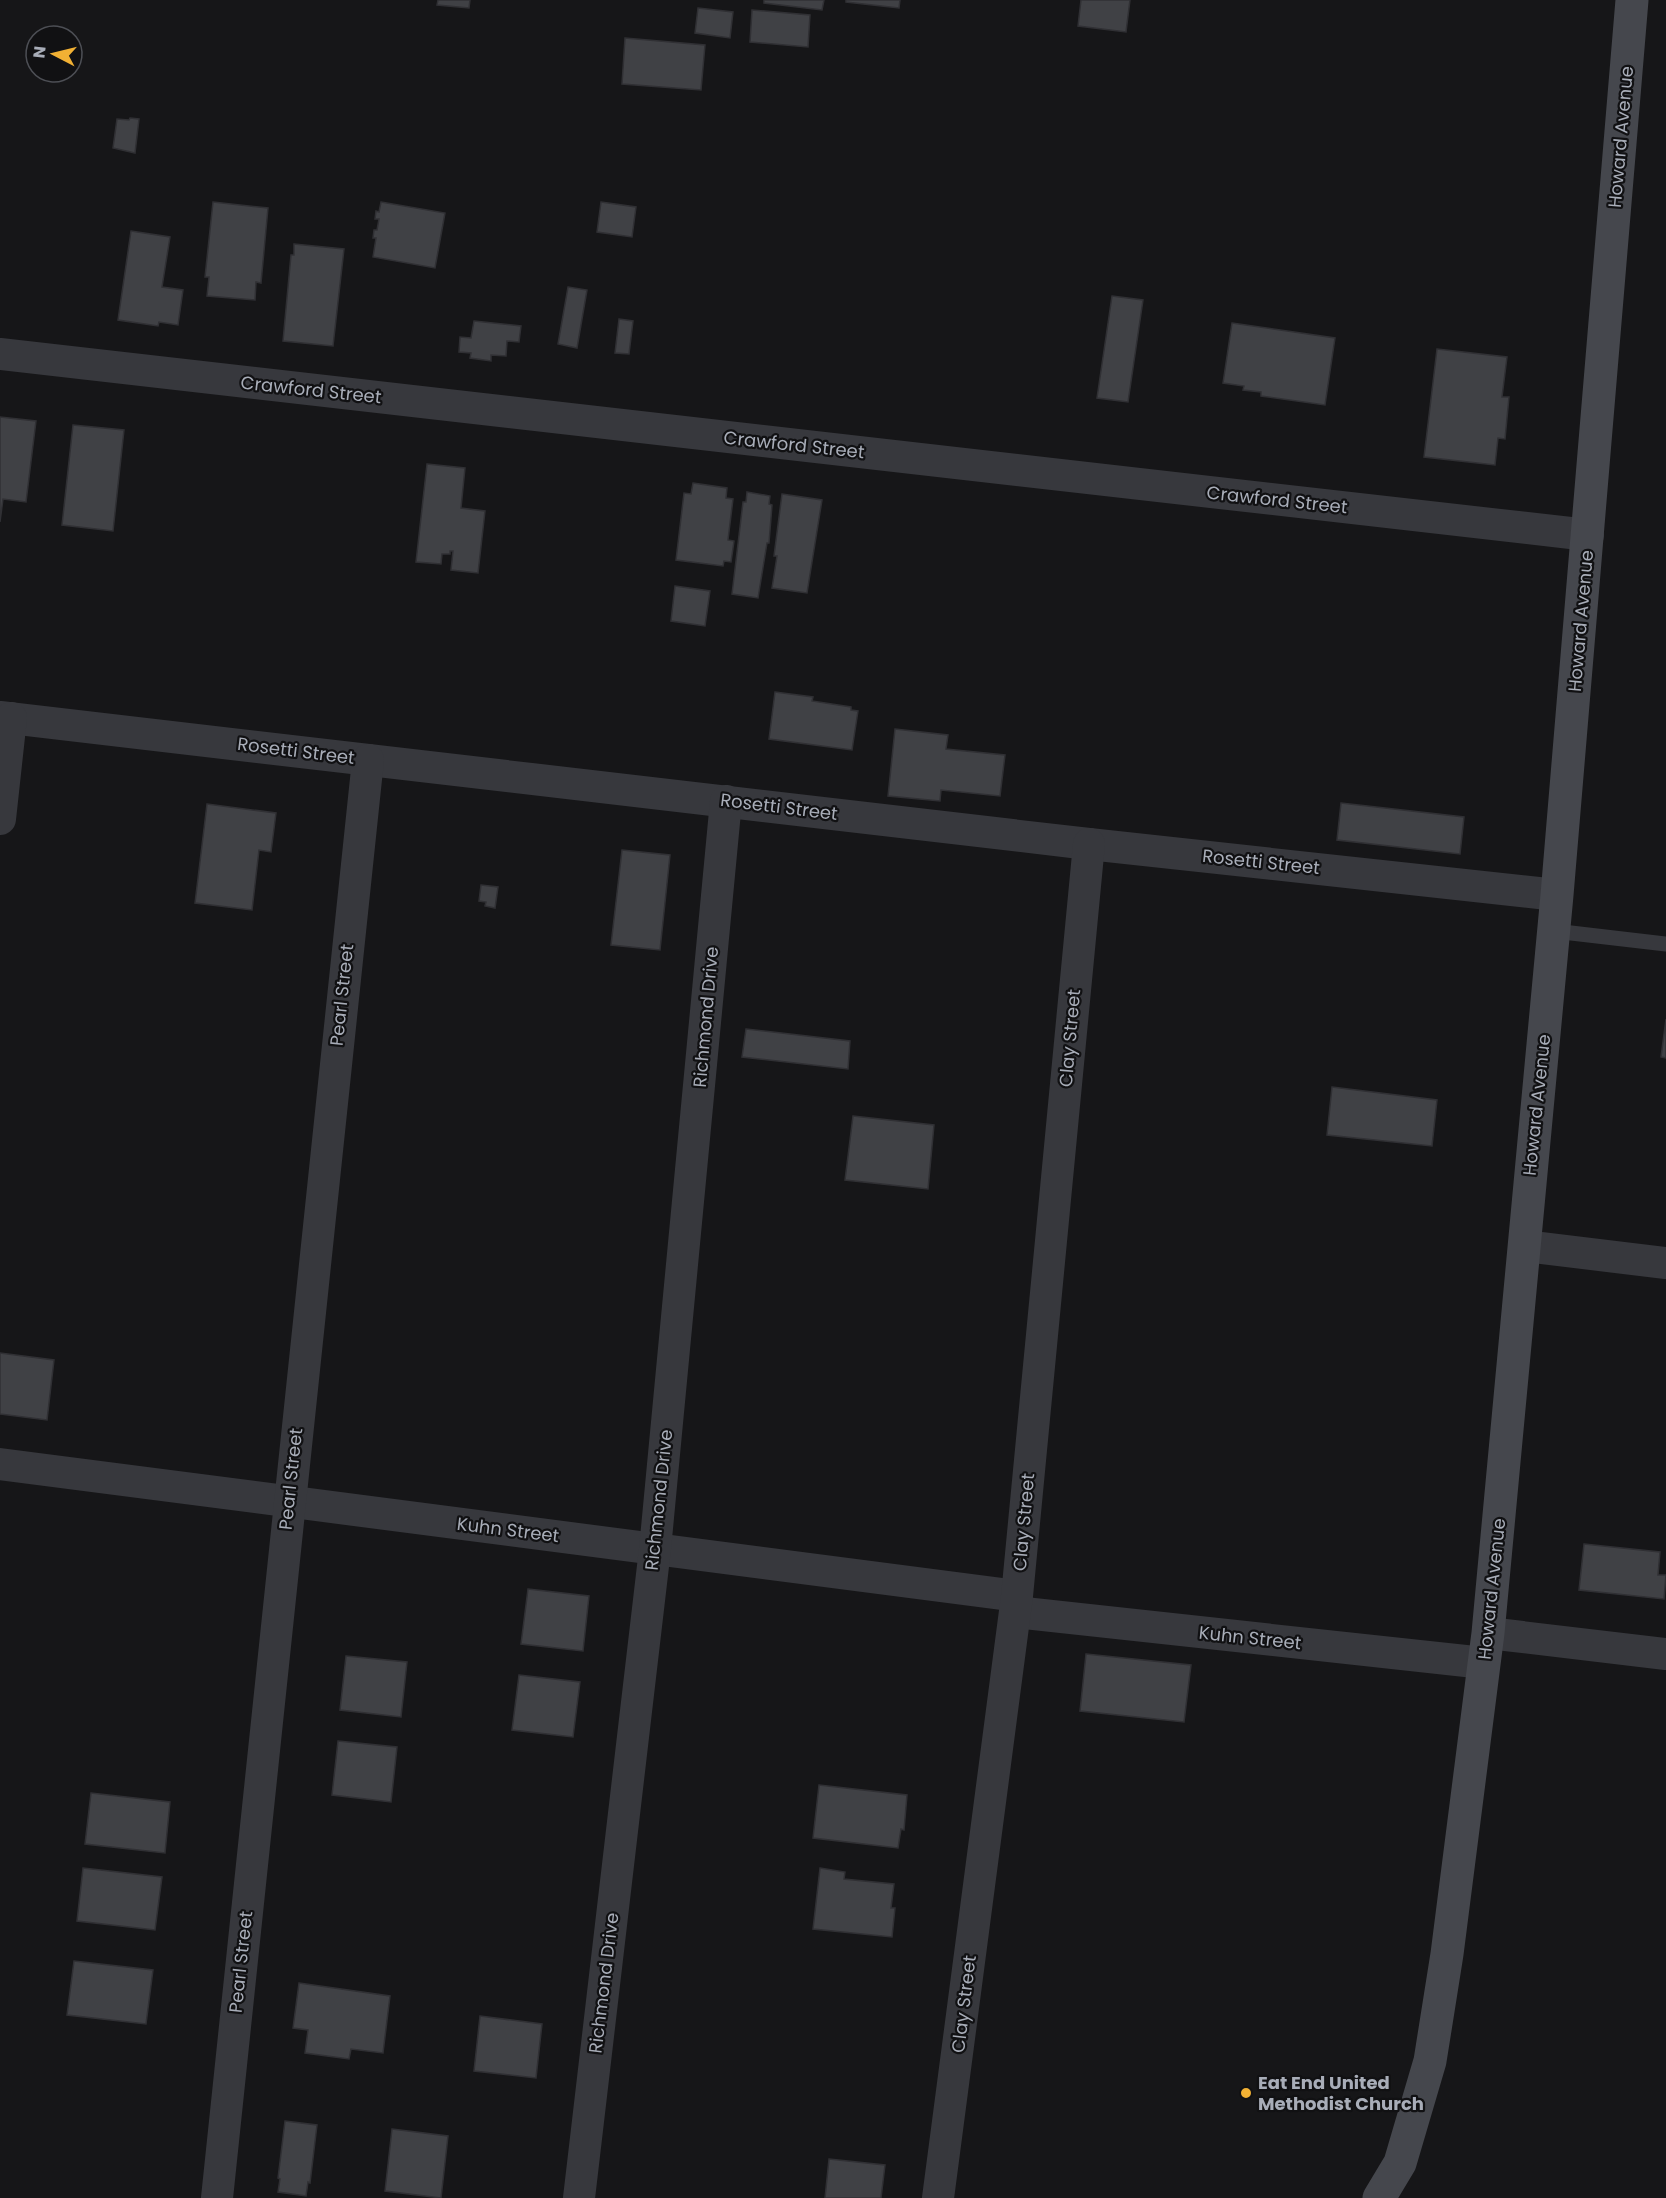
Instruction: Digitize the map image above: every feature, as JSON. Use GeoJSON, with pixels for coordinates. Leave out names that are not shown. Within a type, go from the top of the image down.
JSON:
{"type":"FeatureCollection","features":[{"type":"Feature","properties":{"kind":"main road","name":"Howard Avenue"},"geometry":{"type":"LineString","coordinates":[[1379,2198],[1400,2163],[1430,2061],[1447,1954],[1486,1648],[1554,931],[1632,0]]}},
{"type":"Feature","properties":{"kind":"street","name":"Crawford Street"},"geometry":{"type":"LineString","coordinates":[[0,354],[1588,535]]}},
{"type":"Feature","properties":{"kind":"street","name":"Rosetti Street"},"geometry":{"type":"LineString","coordinates":[[6,717],[1089,844],[1557,895]]}},
{"type":"Feature","properties":{"kind":"street"},"geometry":{"type":"LineString","coordinates":[[0,819],[6,717]]}},
{"type":"Feature","properties":{"kind":"street","name":"Pearl Street"},"geometry":{"type":"LineString","coordinates":[[217,2198],[288,1501],[368,759]]}},
{"type":"Feature","properties":{"kind":"street","name":"Richmond Drive"},"geometry":{"type":"LineString","coordinates":[[579,2198],[655,1549],[726,801]]}},
{"type":"Feature","properties":{"kind":"street","name":"Clay Street"},"geometry":{"type":"LineString","coordinates":[[938,2198],[1016,1604],[1089,844]]}},
{"type":"Feature","properties":{"kind":"street"},"geometry":{"type":"LineString","coordinates":[[1524,1246],[1666,1263]]}},
{"type":"Feature","properties":{"kind":"street","name":"Kuhn Street"},"geometry":{"type":"LineString","coordinates":[[0,1464],[655,1549],[1016,1604],[1486,1648],[1666,1654]]}},
{"type":"Feature","properties":{"kind":"lane"},"geometry":{"type":"LineString","coordinates":[[1554,931],[1666,944]]}},
{"type":"Feature","properties":{"kind":"building"},"geometry":{"type":"Polygon","coordinates":[[[438,0],[470,0],[469,8],[437,5],[438,0]]]}},
{"type":"Feature","properties":{"kind":"building"},"geometry":{"type":"Polygon","coordinates":[[[764,0],[824,0],[822,10],[764,3],[764,0]]]}},
{"type":"Feature","properties":{"kind":"building"},"geometry":{"type":"Polygon","coordinates":[[[846,0],[900,0],[899,8],[846,2],[846,0]]]}},
{"type":"Feature","properties":{"kind":"building"},"geometry":{"type":"Polygon","coordinates":[[[1081,0],[1130,0],[1126,32],[1078,26],[1081,0]]]}},
{"type":"Feature","properties":{"kind":"building"},"geometry":{"type":"Polygon","coordinates":[[[698,8],[733,12],[730,38],[695,33],[698,8]]]}},
{"type":"Feature","properties":{"kind":"building"},"geometry":{"type":"Polygon","coordinates":[[[752,10],[810,15],[808,47],[750,42],[752,10]]]}},
{"type":"Feature","properties":{"kind":"building"},"geometry":{"type":"Polygon","coordinates":[[[625,38],[705,45],[701,90],[622,84],[625,38]]]}},
{"type":"Feature","properties":{"kind":"building"},"geometry":{"type":"Polygon","coordinates":[[[130,118],[139,119],[135,153],[113,148],[117,119],[129,120],[130,118]]]}},
{"type":"Feature","properties":{"kind":"building"},"geometry":{"type":"Polygon","coordinates":[[[213,202],[268,208],[261,283],[256,282],[255,300],[207,296],[209,277],[205,277],[213,202]]]}},
{"type":"Feature","properties":{"kind":"building"},"geometry":{"type":"Polygon","coordinates":[[[381,202],[445,213],[435,268],[373,257],[376,238],[373,238],[374,230],[377,230],[379,219],[375,219],[376,211],[379,212],[381,202]]]}},
{"type":"Feature","properties":{"kind":"building"},"geometry":{"type":"Polygon","coordinates":[[[601,202],[636,207],[632,237],[597,232],[601,202]]]}},
{"type":"Feature","properties":{"kind":"building"},"geometry":{"type":"Polygon","coordinates":[[[131,231],[170,237],[162,287],[183,290],[178,325],[159,322],[158,326],[118,320],[131,231]]]}},
{"type":"Feature","properties":{"kind":"building"},"geometry":{"type":"Polygon","coordinates":[[[294,244],[344,249],[333,346],[283,341],[294,244]]]}},
{"type":"Feature","properties":{"kind":"building"},"geometry":{"type":"Polygon","coordinates":[[[568,287],[587,290],[577,348],[558,344],[568,287]]]}},
{"type":"Feature","properties":{"kind":"building"},"geometry":{"type":"Polygon","coordinates":[[[1112,296],[1143,300],[1128,402],[1097,398],[1112,296]]]}},
{"type":"Feature","properties":{"kind":"building"},"geometry":{"type":"Polygon","coordinates":[[[619,319],[633,321],[629,354],[615,353],[619,319]]]}},
{"type":"Feature","properties":{"kind":"building"},"geometry":{"type":"Polygon","coordinates":[[[474,321],[521,326],[519,342],[507,341],[506,356],[491,355],[491,361],[470,358],[471,353],[459,352],[460,337],[471,338],[474,321]]]}},
{"type":"Feature","properties":{"kind":"building"},"geometry":{"type":"Polygon","coordinates":[[[1232,323],[1335,338],[1325,405],[1261,396],[1261,392],[1243,390],[1244,386],[1223,383],[1232,323]]]}},
{"type":"Feature","properties":{"kind":"building"},"geometry":{"type":"Polygon","coordinates":[[[1437,349],[1507,357],[1502,397],[1509,397],[1505,439],[1498,438],[1495,465],[1424,457],[1437,349]]]}},
{"type":"Feature","properties":{"kind":"building"},"geometry":{"type":"Polygon","coordinates":[[[0,417],[36,421],[26,502],[3,499],[0,522],[0,417]]]}},
{"type":"Feature","properties":{"kind":"building"},"geometry":{"type":"Polygon","coordinates":[[[73,425],[124,430],[113,531],[62,525],[73,425]]]}},
{"type":"Feature","properties":{"kind":"building"},"geometry":{"type":"Polygon","coordinates":[[[427,464],[465,468],[461,508],[485,511],[478,573],[451,570],[453,551],[450,551],[450,554],[442,554],[441,564],[416,562],[427,464]]]}},
{"type":"Feature","properties":{"kind":"building"},"geometry":{"type":"Polygon","coordinates":[[[693,483],[727,488],[726,498],[733,499],[728,540],[734,541],[731,562],[724,561],[723,566],[676,560],[684,493],[691,494],[693,483]]]}},
{"type":"Feature","properties":{"kind":"building"},"geometry":{"type":"Polygon","coordinates":[[[747,492],[770,496],[769,504],[772,505],[769,543],[767,543],[758,598],[732,594],[743,502],[746,502],[747,492]]]}},
{"type":"Feature","properties":{"kind":"building"},"geometry":{"type":"Polygon","coordinates":[[[782,494],[822,500],[807,593],[772,588],[782,494]]]}},
{"type":"Feature","properties":{"kind":"building"},"geometry":{"type":"Polygon","coordinates":[[[675,586],[710,591],[705,626],[671,621],[675,586]]]}},
{"type":"Feature","properties":{"kind":"building"},"geometry":{"type":"Polygon","coordinates":[[[775,692],[813,697],[812,701],[851,707],[851,710],[858,711],[852,750],[769,739],[775,692]]]}},
{"type":"Feature","properties":{"kind":"building"},"geometry":{"type":"Polygon","coordinates":[[[895,729],[948,735],[946,749],[1005,755],[1000,796],[941,790],[940,801],[888,796],[895,729]]]}},
{"type":"Feature","properties":{"kind":"building"},"geometry":{"type":"Polygon","coordinates":[[[1341,803],[1464,817],[1460,854],[1337,840],[1341,803]]]}},
{"type":"Feature","properties":{"kind":"building"},"geometry":{"type":"Polygon","coordinates":[[[207,804],[276,813],[271,852],[259,850],[252,910],[195,903],[207,804]]]}},
{"type":"Feature","properties":{"kind":"building"},"geometry":{"type":"Polygon","coordinates":[[[622,850],[670,855],[660,950],[611,945],[622,850]]]}},
{"type":"Feature","properties":{"kind":"building"},"geometry":{"type":"Polygon","coordinates":[[[481,885],[498,887],[495,908],[485,906],[486,902],[479,901],[481,885]]]}},
{"type":"Feature","properties":{"kind":"building"},"geometry":{"type":"Polygon","coordinates":[[[1666,1019],[1666,1058],[1661,1057],[1666,1019]]]}},
{"type":"Feature","properties":{"kind":"building"},"geometry":{"type":"Polygon","coordinates":[[[746,1029],[850,1041],[848,1069],[742,1057],[746,1029]]]}},
{"type":"Feature","properties":{"kind":"building"},"geometry":{"type":"Polygon","coordinates":[[[1332,1087],[1437,1100],[1432,1146],[1327,1135],[1332,1087]]]}},
{"type":"Feature","properties":{"kind":"building"},"geometry":{"type":"Polygon","coordinates":[[[853,1116],[934,1125],[928,1189],[845,1180],[853,1116]]]}},
{"type":"Feature","properties":{"kind":"building"},"geometry":{"type":"Polygon","coordinates":[[[0,1353],[54,1360],[47,1420],[0,1414],[0,1353]]]}},
{"type":"Feature","properties":{"kind":"building"},"geometry":{"type":"Polygon","coordinates":[[[1584,1544],[1660,1552],[1658,1575],[1666,1575],[1664,1599],[1579,1590],[1584,1544]]]}},
{"type":"Feature","properties":{"kind":"building"},"geometry":{"type":"Polygon","coordinates":[[[528,1589],[589,1596],[583,1651],[521,1644],[528,1589]]]}},
{"type":"Feature","properties":{"kind":"building"},"geometry":{"type":"Polygon","coordinates":[[[1086,1654],[1191,1665],[1184,1722],[1080,1711],[1086,1654]]]}},
{"type":"Feature","properties":{"kind":"building"},"geometry":{"type":"Polygon","coordinates":[[[346,1656],[407,1662],[401,1717],[340,1710],[346,1656]]]}},
{"type":"Feature","properties":{"kind":"building"},"geometry":{"type":"Polygon","coordinates":[[[519,1675],[580,1682],[573,1737],[512,1730],[519,1675]]]}},
{"type":"Feature","properties":{"kind":"building"},"geometry":{"type":"Polygon","coordinates":[[[338,1741],[397,1747],[391,1802],[332,1795],[338,1741]]]}},
{"type":"Feature","properties":{"kind":"building"},"geometry":{"type":"Polygon","coordinates":[[[819,1785],[907,1795],[904,1830],[901,1829],[898,1848],[813,1838],[819,1785]]]}},
{"type":"Feature","properties":{"kind":"building"},"geometry":{"type":"Polygon","coordinates":[[[91,1793],[170,1802],[165,1853],[85,1844],[91,1793]]]}},
{"type":"Feature","properties":{"kind":"building"},"geometry":{"type":"Polygon","coordinates":[[[83,1868],[162,1877],[155,1930],[77,1921],[83,1868]]]}},
{"type":"Feature","properties":{"kind":"building"},"geometry":{"type":"Polygon","coordinates":[[[820,1868],[845,1872],[844,1879],[894,1884],[891,1908],[895,1908],[892,1937],[813,1929],[820,1868]]]}},
{"type":"Feature","properties":{"kind":"building"},"geometry":{"type":"Polygon","coordinates":[[[74,1961],[153,1970],[146,2024],[67,2015],[74,1961]]]}},
{"type":"Feature","properties":{"kind":"building"},"geometry":{"type":"Polygon","coordinates":[[[299,1983],[390,1996],[383,2053],[351,2049],[349,2059],[305,2053],[308,2030],[293,2028],[299,1983]]]}},
{"type":"Feature","properties":{"kind":"building"},"geometry":{"type":"Polygon","coordinates":[[[480,2016],[542,2024],[536,2078],[474,2071],[480,2016]]]}},
{"type":"Feature","properties":{"kind":"building"},"geometry":{"type":"Polygon","coordinates":[[[285,2121],[317,2125],[310,2183],[308,2182],[306,2196],[278,2192],[285,2121]]]}},
{"type":"Feature","properties":{"kind":"building"},"geometry":{"type":"Polygon","coordinates":[[[392,2129],[448,2136],[441,2198],[385,2191],[392,2129]]]}},
{"type":"Feature","properties":{"kind":"building"},"geometry":{"type":"Polygon","coordinates":[[[829,2159],[885,2165],[881,2198],[825,2198],[829,2159]]]}},
{"type":"Feature","properties":{"kind":"place","name":"Eat End United Methodist Church"},"geometry":{"type":"Point","coordinates":[1246,2093]}}]}
